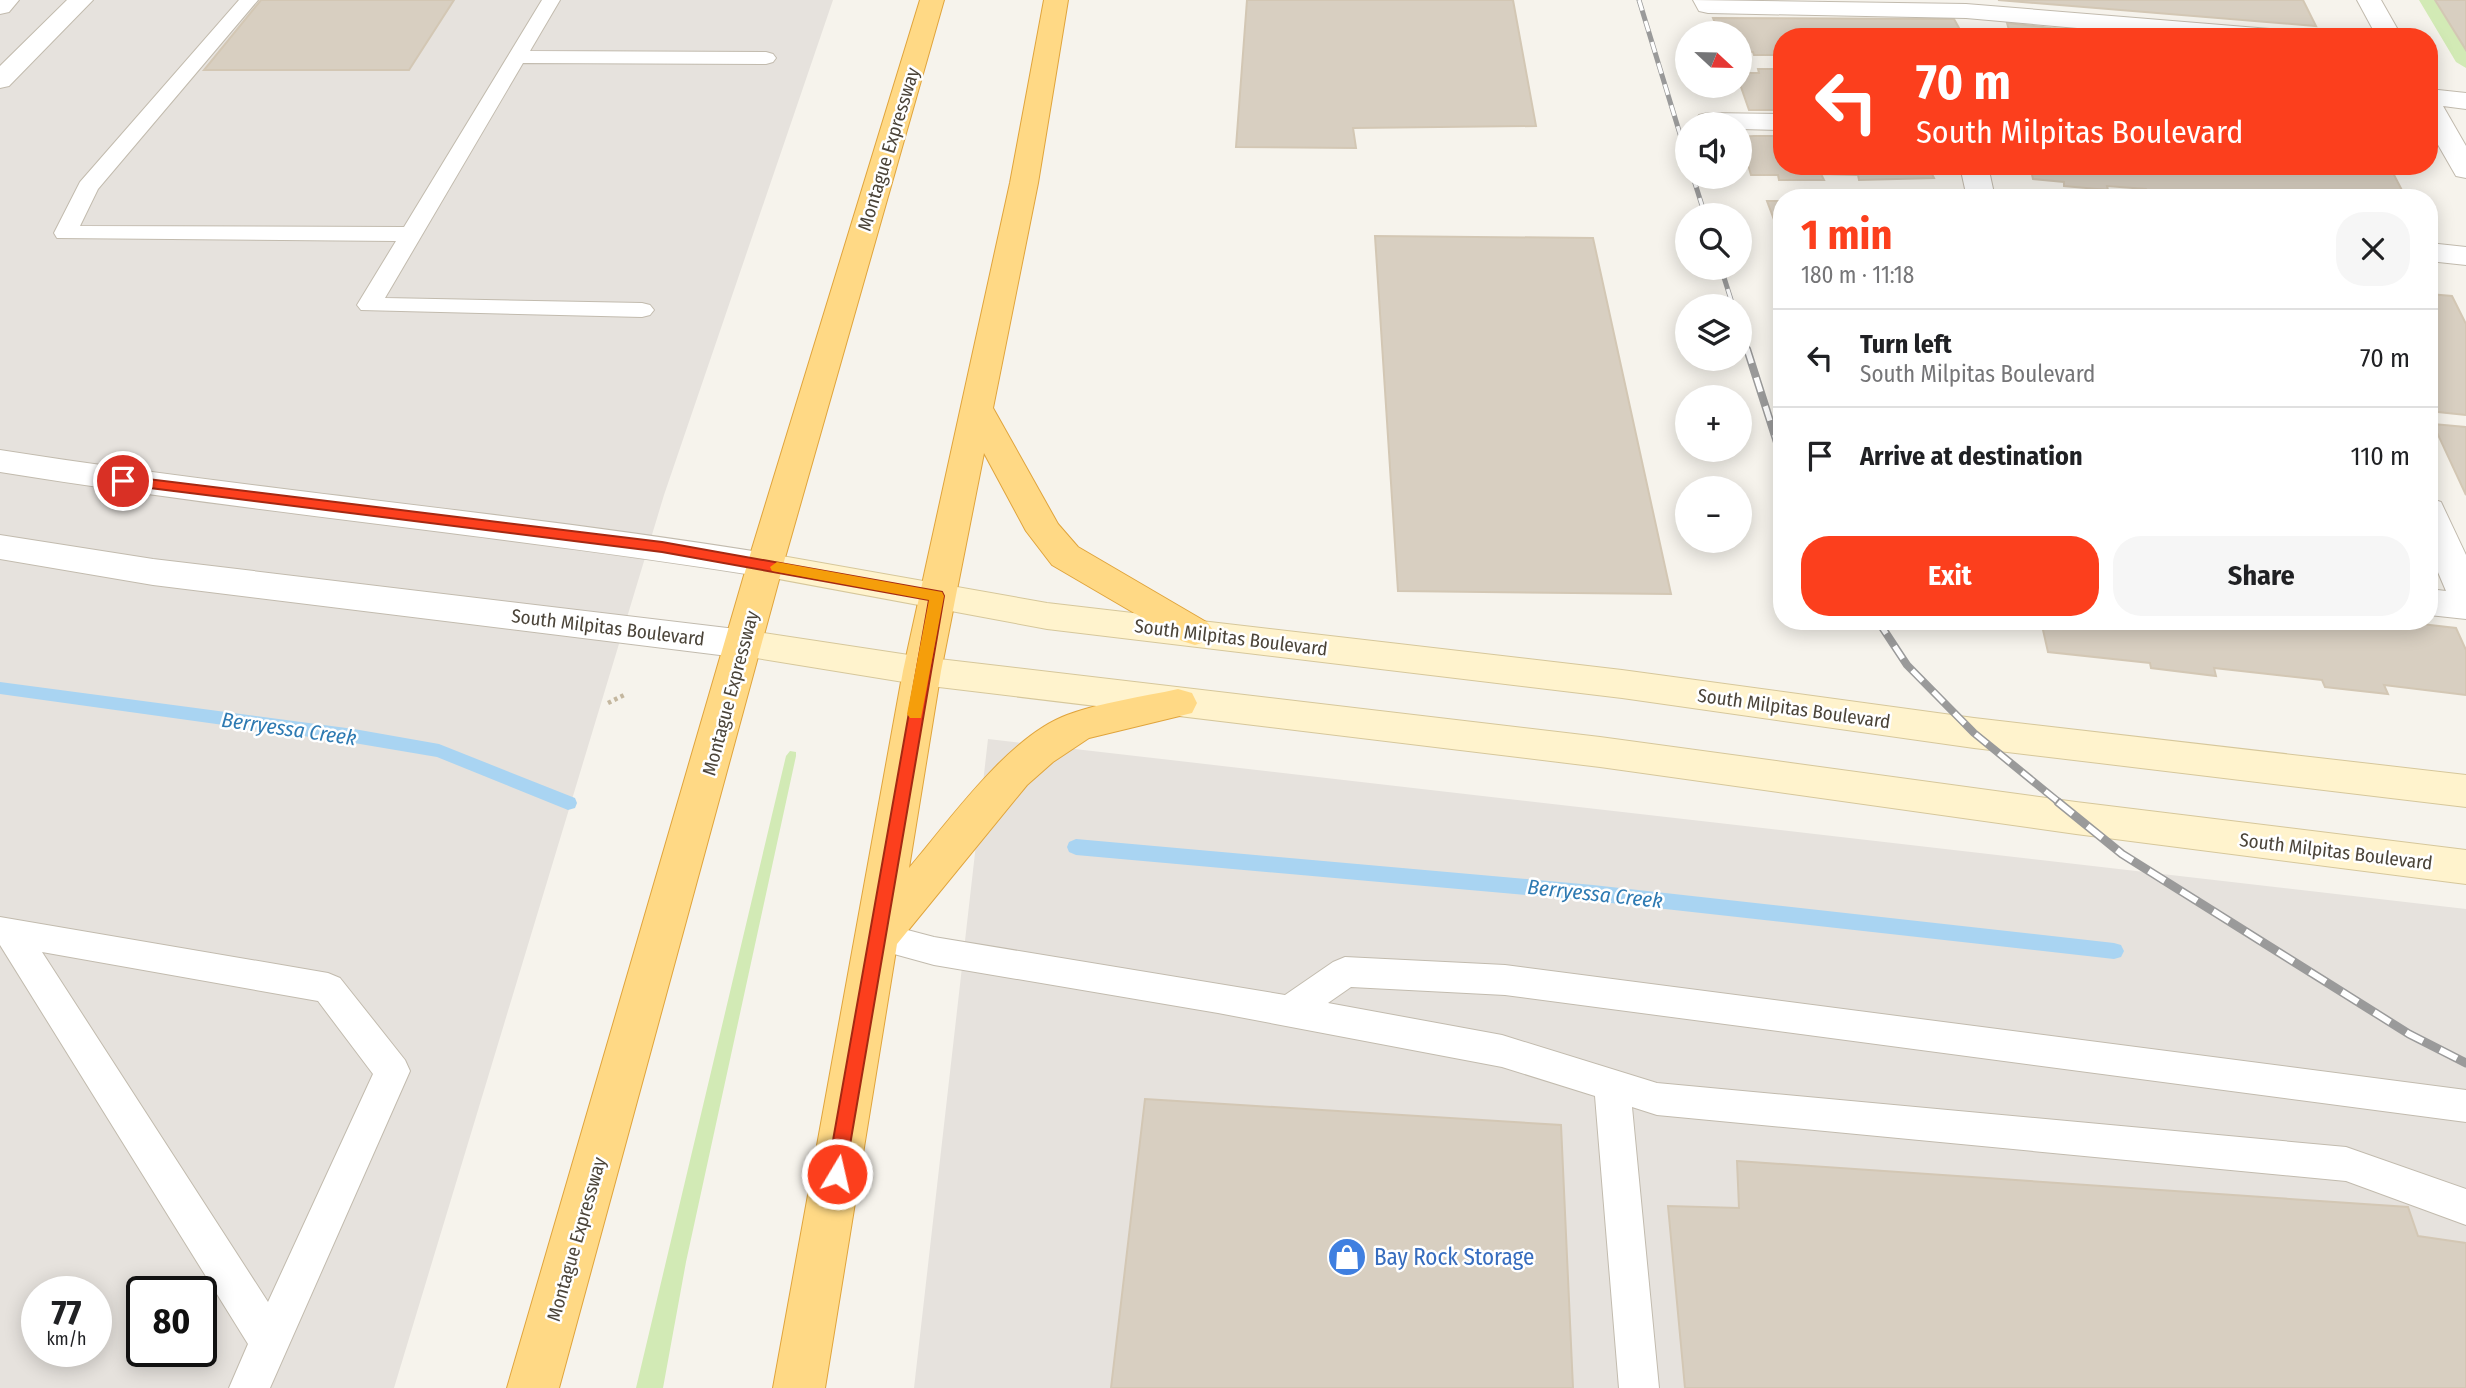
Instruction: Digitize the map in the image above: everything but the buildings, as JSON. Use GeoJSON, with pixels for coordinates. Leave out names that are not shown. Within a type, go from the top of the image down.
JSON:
{"type":"FeatureCollection","features":[{"type":"Feature","properties":{"kind":"highway","name":"Montague Expressway"},"geometry":{"type":"LineString","coordinates":[[533,1388],[765,565],[932,0]]}},
{"type":"Feature","properties":{"kind":"highway"},"geometry":{"type":"LineString","coordinates":[[799,1388],[922,671],[1024,183],[1056,0]]}},
{"type":"Feature","properties":{"kind":"highway"},"geometry":{"type":"LineString","coordinates":[[978,410],[1044,531],[1065,556],[1195,632]]}},
{"type":"Feature","properties":{"kind":"highway"},"geometry":{"type":"LineString","coordinates":[[877,936],[1013,774],[1039,751],[1078,726],[1178,703]]}},
{"type":"Feature","properties":{"kind":"main road","name":"South Milpitas Boulevard"},"geometry":{"type":"LineString","coordinates":[[765,565],[1047,616],[1636,685],[1975,733],[2466,791]]}},
{"type":"Feature","properties":{"kind":"main road","name":"South Milpitas Boulevard"},"geometry":{"type":"LineString","coordinates":[[744,644],[922,671],[1600,752],[2076,818],[2466,867]]}},
{"type":"Feature","properties":{"kind":"street"},"geometry":{"type":"LineString","coordinates":[[0,7],[7,0]]}},
{"type":"Feature","properties":{"kind":"street"},"geometry":{"type":"LineString","coordinates":[[0,80],[81,0]]}},
{"type":"Feature","properties":{"kind":"street"},"geometry":{"type":"LineString","coordinates":[[1705,0],[1708,6],[1966,12],[2146,28]]}},
{"type":"Feature","properties":{"kind":"street"},"geometry":{"type":"LineString","coordinates":[[2370,0],[2385,28]]}},
{"type":"Feature","properties":{"kind":"street"},"geometry":{"type":"LineString","coordinates":[[2438,98],[2466,101]]}},
{"type":"Feature","properties":{"kind":"street"},"geometry":{"type":"LineString","coordinates":[[2438,121],[2466,170]]}},
{"type":"Feature","properties":{"kind":"street"},"geometry":{"type":"LineString","coordinates":[[1752,122],[1773,122]]}},
{"type":"Feature","properties":{"kind":"street"},"geometry":{"type":"LineString","coordinates":[[2438,253],[2466,256]]}},
{"type":"Feature","properties":{"kind":"street","name":"South Milpitas Boulevard"},"geometry":{"type":"LineString","coordinates":[[0,461],[96,478],[662,547],[765,565]]}},
{"type":"Feature","properties":{"kind":"street"},"geometry":{"type":"LineString","coordinates":[[2438,531],[2466,597]]}},
{"type":"Feature","properties":{"kind":"street","name":"South Milpitas Boulevard"},"geometry":{"type":"LineString","coordinates":[[0,547],[153,572],[744,644]]}},
{"type":"Feature","properties":{"kind":"street"},"geometry":{"type":"LineString","coordinates":[[2438,603],[2466,606]]}},
{"type":"Feature","properties":{"kind":"lane"},"geometry":{"type":"LineString","coordinates":[[249,0],[88,187],[65,233],[411,234]]}},
{"type":"Feature","properties":{"kind":"lane"},"geometry":{"type":"LineString","coordinates":[[551,0],[369,305],[642,310]]}},
{"type":"Feature","properties":{"kind":"lane"},"geometry":{"type":"LineString","coordinates":[[515,57],[766,58]]}},
{"type":"Feature","properties":{"kind":"lane"},"geometry":{"type":"LineString","coordinates":[[5,932],[270,1342]]}},
{"type":"Feature","properties":{"kind":"lane"},"geometry":{"type":"LineString","coordinates":[[5,932],[328,988],[392,1071],[249,1388]]}},
{"type":"Feature","properties":{"kind":"lane"},"geometry":{"type":"LineString","coordinates":[[877,936],[933,951],[1502,1051],[1657,1099],[2346,1164],[2466,1207]]}},
{"type":"Feature","properties":{"kind":"lane"},"geometry":{"type":"LineString","coordinates":[[1289,1012],[1345,971],[1505,980],[2466,1106]]}},
{"type":"Feature","properties":{"kind":"lane"},"geometry":{"type":"LineString","coordinates":[[1612,1086],[1639,1388]]}},
{"type":"Feature","properties":{"kind":"path"},"geometry":{"type":"LineString","coordinates":[[608,703],[626,694]]}},
{"type":"Feature","properties":{"kind":"shaded area"},"geometry":{"type":"Polygon","coordinates":[[[0,0],[833,0],[664,495],[394,1388],[0,1388],[0,0]]]}},
{"type":"Feature","properties":{"kind":"shaded area"},"geometry":{"type":"Polygon","coordinates":[[[988,739],[2466,909],[2466,1388],[914,1388],[988,739]]]}},
{"type":"Feature","properties":{"kind":"green space"},"geometry":{"type":"Polygon","coordinates":[[[2419,0],[2466,0],[2466,68],[2456,62],[2419,0]]]}},
{"type":"Feature","properties":{"kind":"green space"},"geometry":{"type":"Polygon","coordinates":[[[790,751],[796,752],[796,756],[686,1262],[663,1388],[636,1388],[786,756],[790,751]]]}},
{"type":"Feature","properties":{"kind":"waterway","name":"Berryessa Creek"},"geometry":{"type":"LineString","coordinates":[[0,688],[354,736],[439,751],[568,803]]}},
{"type":"Feature","properties":{"kind":"waterway","name":"Berryessa Creek"},"geometry":{"type":"LineString","coordinates":[[1076,847],[1593,893],[2114,951]]}},
{"type":"Feature","properties":{"kind":"railway"},"geometry":{"type":"LineString","coordinates":[[1639,0],[1675,118]]}},
{"type":"Feature","properties":{"kind":"railway"},"geometry":{"type":"LineString","coordinates":[[1697,189],[1701,203]]}},
{"type":"Feature","properties":{"kind":"railway"},"geometry":{"type":"LineString","coordinates":[[1725,280],[1729,294]]}},
{"type":"Feature","properties":{"kind":"railway"},"geometry":{"type":"LineString","coordinates":[[1752,365],[1773,430]]}},
{"type":"Feature","properties":{"kind":"railway"},"geometry":{"type":"LineString","coordinates":[[1884,630],[1907,665],[1974,733],[2061,804]]}},
{"type":"Feature","properties":{"kind":"railway"},"geometry":{"type":"LineString","coordinates":[[2058,802],[2122,854],[2409,1034],[2466,1063]]}},
{"type":"Feature","properties":{"kind":"slow traffic"},"geometry":{"type":"LineString","coordinates":[[777,567],[937,596],[915,714]]}},
{"type":"Feature","properties":{"kind":"place","name":"Bay Rock Storage"},"geometry":{"type":"Point","coordinates":[1347,1257]}},
{"type":"Feature","properties":{"kind":"route"},"geometry":{"type":"LineString","coordinates":[[123,481],[662,547],[937,596],[837,1174]]}}]}
